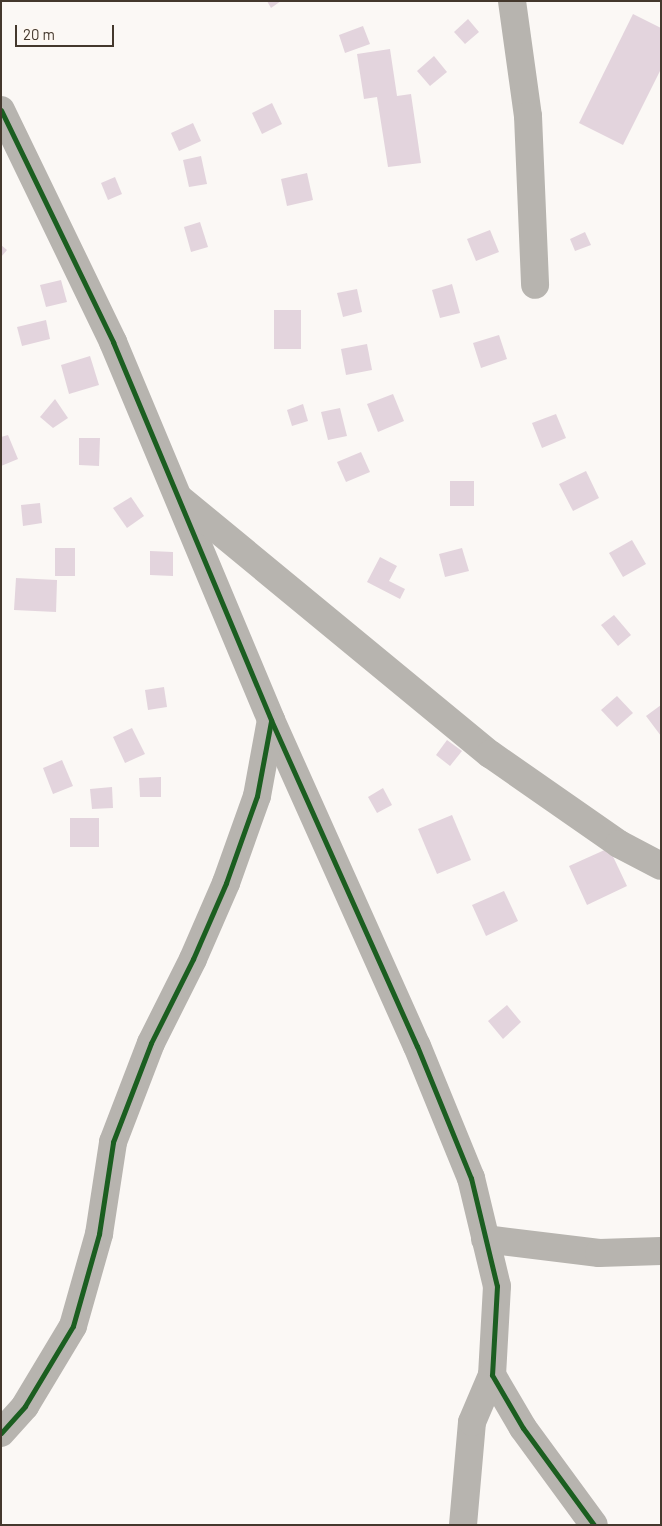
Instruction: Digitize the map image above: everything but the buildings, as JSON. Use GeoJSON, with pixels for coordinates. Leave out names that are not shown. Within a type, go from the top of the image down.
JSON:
{"type":"FeatureCollection","features":[{"type":"Feature","properties":{"kind":"street"},"geometry":{"type":"LineString","coordinates":[[512,1],[528,116],[535,285]]}},
{"type":"Feature","properties":{"kind":"street"},"geometry":{"type":"LineString","coordinates":[[1,110],[113,342],[271,720],[421,1055],[471,1178],[497,1286],[492,1375],[472,1422],[462,1525]]}},
{"type":"Feature","properties":{"kind":"street"},"geometry":{"type":"LineString","coordinates":[[176,496],[490,754],[611,839],[661,866]]}},
{"type":"Feature","properties":{"kind":"street"},"geometry":{"type":"LineString","coordinates":[[1,1433],[25,1406],[73,1326],[99,1234],[113,1142],[151,1043],[193,959],[226,883],[257,796],[271,720]]}},
{"type":"Feature","properties":{"kind":"street"},"geometry":{"type":"LineString","coordinates":[[485,1240],[599,1253],[661,1251]]}},
{"type":"Feature","properties":{"kind":"street"},"geometry":{"type":"LineString","coordinates":[[492,1375],[523,1428],[594,1525]]}},
{"type":"Feature","properties":{"kind":"cycle path"},"geometry":{"type":"LineString","coordinates":[[1,110],[113,342],[271,720],[417,1046],[471,1178],[497,1286],[492,1375],[523,1428],[594,1525]]}},
{"type":"Feature","properties":{"kind":"cycle path"},"geometry":{"type":"LineString","coordinates":[[1,1433],[25,1406],[73,1326],[99,1234],[113,1142],[151,1043],[193,959],[226,883],[257,796],[271,721]]}}]}
